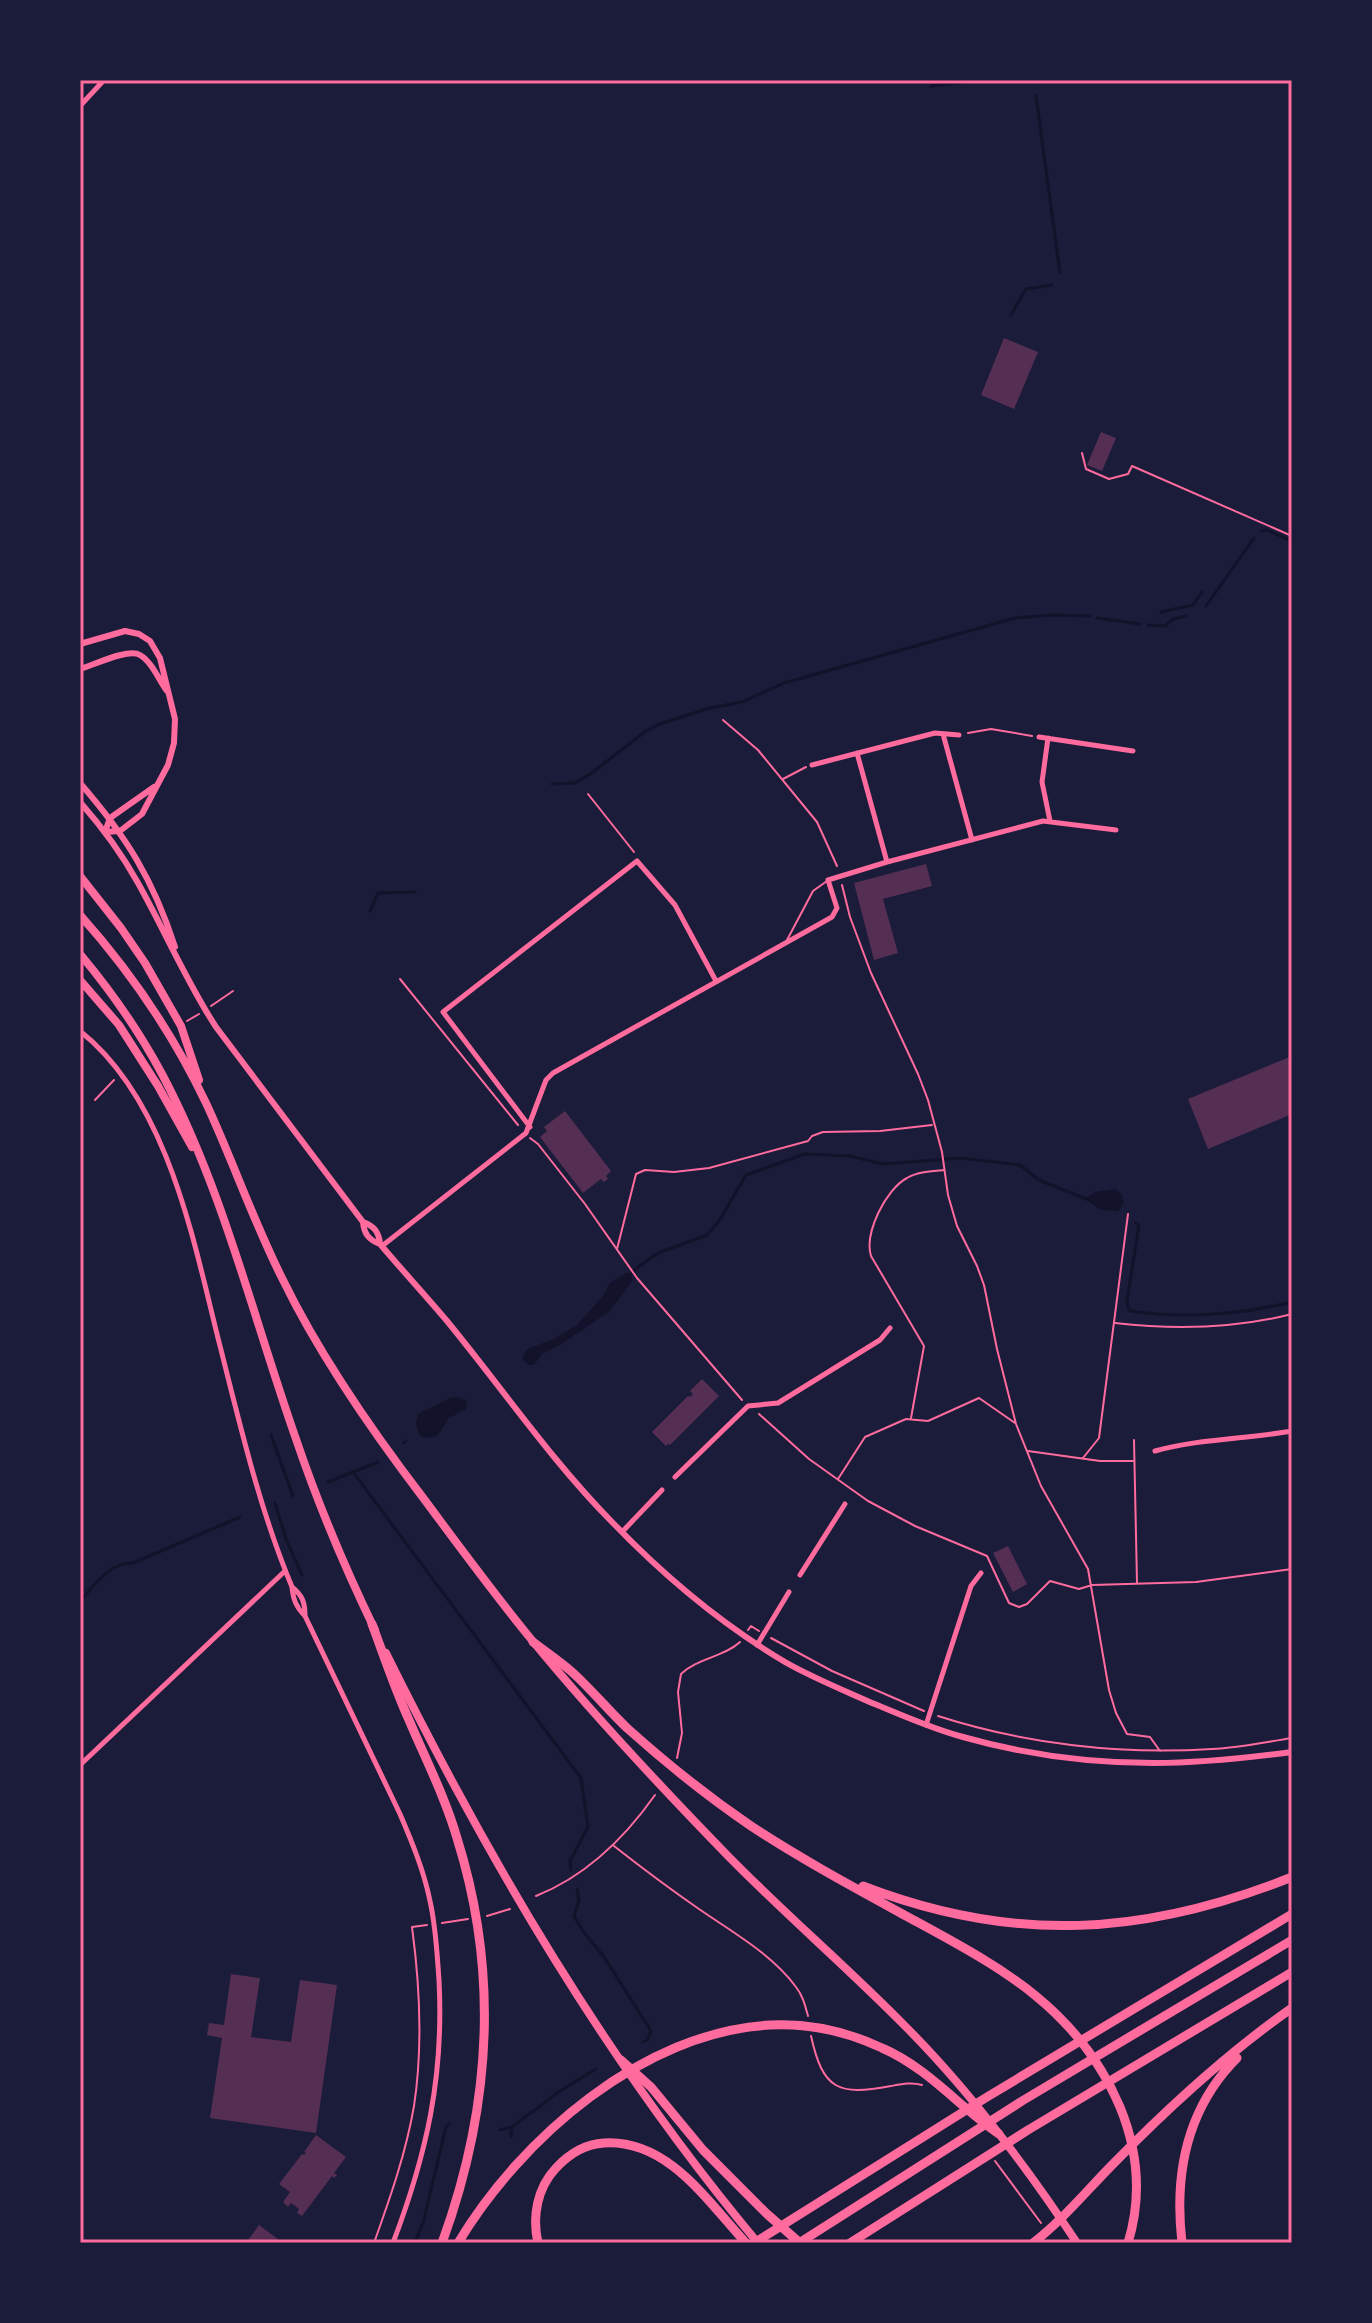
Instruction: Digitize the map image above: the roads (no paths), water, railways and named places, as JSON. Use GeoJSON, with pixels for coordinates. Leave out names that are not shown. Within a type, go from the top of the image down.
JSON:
{"type":"FeatureCollection","features":[{"type":"Feature","properties":{"kind":"highway"},"geometry":{"type":"LineString","coordinates":[[80,876],[129,939],[181,1026],[206,1104]]}},
{"type":"Feature","properties":{"kind":"highway"},"geometry":{"type":"LineString","coordinates":[[80,915],[151,1006],[182,1058],[206,1104],[273,1259],[313,1337],[419,1494],[533,1642],[647,1771],[730,1858],[905,2026],[964,2091],[1029,2174],[1077,2243]]}},
{"type":"Feature","properties":{"kind":"highway"},"geometry":{"type":"LineString","coordinates":[[80,954],[113,996],[162,1073],[205,1168],[296,1441],[340,1551],[413,1707],[484,1840],[528,1917],[621,2060],[703,2150],[799,2243],[1022,2101],[1292,1940]]}},
{"type":"Feature","properties":{"kind":"highway"},"geometry":{"type":"LineString","coordinates":[[80,980],[119,1025],[205,1168]]}},
{"type":"Feature","properties":{"kind":"highway"},"geometry":{"type":"LineString","coordinates":[[372,1624],[457,1838],[474,1901],[481,1943],[485,2032],[482,2088],[468,2163],[442,2243]]}},
{"type":"Feature","properties":{"kind":"highway"},"geometry":{"type":"LineString","coordinates":[[533,1642],[572,1672],[628,1729],[679,1773],[758,1830],[1013,1977],[1069,2027],[1103,2073],[1129,2132],[1137,2181],[1135,2213],[1128,2243]]}},
{"type":"Feature","properties":{"kind":"highway"},"geometry":{"type":"LineString","coordinates":[[823,1870],[884,1895],[940,1911],[1039,1926],[1108,1925],[1182,1913],[1292,1877]]}},
{"type":"Feature","properties":{"kind":"highway"},"geometry":{"type":"LineString","coordinates":[[538,2243],[536,2209],[550,2175],[574,2152],[590,2145],[610,2143],[632,2145],[661,2158],[756,2243],[1000,2089],[1292,1914]]}},
{"type":"Feature","properties":{"kind":"highway"},"geometry":{"type":"LineString","coordinates":[[850,2243],[1028,2130],[1292,1972]]}},
{"type":"Feature","properties":{"kind":"highway"},"geometry":{"type":"LineString","coordinates":[[1033,2243],[1150,2127],[1292,2008]]}},
{"type":"Feature","properties":{"kind":"highway"},"geometry":{"type":"LineString","coordinates":[[1182,2243],[1179,2212],[1181,2168],[1196,2120],[1206,2098],[1229,2065],[1273,2021]]}},
{"type":"Feature","properties":{"kind":"highway"},"geometry":{"type":"LineString","coordinates":[[458,2243],[492,2192],[518,2162],[579,2105],[644,2063],[725,2032],[771,2025],[805,2026],[863,2040],[899,2055],[933,2078],[976,2118],[999,2134]]}},
{"type":"Feature","properties":{"kind":"highway"},"geometry":{"type":"LineString","coordinates":[[642,2084],[742,2231],[746,2243]]}},
{"type":"Feature","properties":{"kind":"street"},"geometry":{"type":"LineString","coordinates":[[80,106],[104,80]]}},
{"type":"Feature","properties":{"kind":"street"},"geometry":{"type":"LineString","coordinates":[[80,644],[125,631],[139,634],[150,641],[160,658],[175,719],[174,743],[168,765],[142,814],[120,831],[105,832]]}},
{"type":"Feature","properties":{"kind":"street"},"geometry":{"type":"LineString","coordinates":[[80,669],[133,652],[148,663],[171,697]]}},
{"type":"Feature","properties":{"kind":"street"},"geometry":{"type":"LineString","coordinates":[[812,765],[935,733],[959,735]]}},
{"type":"Feature","properties":{"kind":"street"},"geometry":{"type":"LineString","coordinates":[[943,734],[972,840]]}},
{"type":"Feature","properties":{"kind":"street"},"geometry":{"type":"LineString","coordinates":[[1039,737],[1133,751]]}},
{"type":"Feature","properties":{"kind":"street"},"geometry":{"type":"LineString","coordinates":[[1048,738],[1042,782],[1050,821]]}},
{"type":"Feature","properties":{"kind":"street"},"geometry":{"type":"LineString","coordinates":[[857,753],[887,862]]}},
{"type":"Feature","properties":{"kind":"street"},"geometry":{"type":"LineString","coordinates":[[80,783],[120,831],[147,876],[164,912],[182,965]]}},
{"type":"Feature","properties":{"kind":"street"},"geometry":{"type":"LineString","coordinates":[[105,832],[110,818],[157,785]]}},
{"type":"Feature","properties":{"kind":"street"},"geometry":{"type":"LineString","coordinates":[[80,802],[105,832],[137,881],[216,1027],[363,1222],[364,1231],[381,1245],[467,1346],[551,1455],[622,1532],[706,1609],[757,1645],[831,1686],[963,1737],[1049,1754],[1124,1762],[1223,1760],[1292,1752]]}},
{"type":"Feature","properties":{"kind":"street"},"geometry":{"type":"LineString","coordinates":[[381,1245],[526,1133],[543,1086],[553,1073],[832,917],[836,903],[828,880],[1043,821],[1116,830]]}},
{"type":"Feature","properties":{"kind":"street"},"geometry":{"type":"LineString","coordinates":[[530,1127],[443,1013],[637,861],[675,905],[716,981]]}},
{"type":"Feature","properties":{"kind":"street"},"geometry":{"type":"LineString","coordinates":[[80,1031],[108,1058],[125,1081],[146,1114],[162,1149],[182,1202],[263,1506],[293,1597],[305,1616],[412,1842],[430,1900],[440,1999],[437,2080],[423,2154],[393,2243]]}},
{"type":"Feature","properties":{"kind":"street"},"geometry":{"type":"LineString","coordinates":[[675,1477],[748,1406],[778,1403],[880,1340],[890,1328]]}},
{"type":"Feature","properties":{"kind":"street"},"geometry":{"type":"LineString","coordinates":[[1155,1451],[1175,1445],[1237,1440],[1292,1431]]}},
{"type":"Feature","properties":{"kind":"street"},"geometry":{"type":"LineString","coordinates":[[622,1532],[662,1490]]}},
{"type":"Feature","properties":{"kind":"street"},"geometry":{"type":"LineString","coordinates":[[800,1575],[845,1504]]}},
{"type":"Feature","properties":{"kind":"street"},"geometry":{"type":"LineString","coordinates":[[80,1765],[285,1571]]}},
{"type":"Feature","properties":{"kind":"street"},"geometry":{"type":"LineString","coordinates":[[926,1725],[971,1586],[981,1573]]}},
{"type":"Feature","properties":{"kind":"street"},"geometry":{"type":"LineString","coordinates":[[757,1645],[789,1592]]}},
{"type":"Feature","properties":{"kind":"lane"},"geometry":{"type":"LineString","coordinates":[[786,943],[813,891],[828,880]]}},
{"type":"Feature","properties":{"kind":"waterway"},"geometry":{"type":"LineString","coordinates":[[931,86],[983,80]]}},
{"type":"Feature","properties":{"kind":"waterway"},"geometry":{"type":"LineString","coordinates":[[1036,96],[1060,273]]}},
{"type":"Feature","properties":{"kind":"waterway"},"geometry":{"type":"LineString","coordinates":[[1011,315],[1026,289],[1052,285]]}},
{"type":"Feature","properties":{"kind":"waterway"},"geometry":{"type":"LineString","coordinates":[[1261,531],[1267,530],[1292,541]]}},
{"type":"Feature","properties":{"kind":"waterway"},"geometry":{"type":"LineString","coordinates":[[1206,606],[1254,538]]}},
{"type":"Feature","properties":{"kind":"waterway"},"geometry":{"type":"LineString","coordinates":[[1161,612],[1193,605],[1202,592]]}},
{"type":"Feature","properties":{"kind":"waterway"},"geometry":{"type":"LineString","coordinates":[[552,784],[574,783],[589,775],[646,731],[660,724],[710,708],[742,702],[784,683],[1015,618],[1090,616]]}},
{"type":"Feature","properties":{"kind":"waterway"},"geometry":{"type":"LineString","coordinates":[[1148,625],[1165,626],[1173,619],[1186,616]]}},
{"type":"Feature","properties":{"kind":"waterway"},"geometry":{"type":"LineString","coordinates":[[1097,618],[1140,624]]}},
{"type":"Feature","properties":{"kind":"waterway"},"geometry":{"type":"LineString","coordinates":[[370,911],[378,893],[415,892]]}},
{"type":"Feature","properties":{"kind":"waterway"},"geometry":{"type":"LineString","coordinates":[[629,1276],[658,1253],[707,1235],[719,1221],[746,1175],[805,1154],[850,1156],[883,1164],[960,1158],[1020,1165],[1039,1180],[1086,1199]]}},
{"type":"Feature","properties":{"kind":"waterway"},"geometry":{"type":"LineString","coordinates":[[1136,1223],[1139,1225],[1127,1301],[1130,1311],[1171,1315],[1211,1314],[1292,1302]]}},
{"type":"Feature","properties":{"kind":"waterway"},"geometry":{"type":"LineString","coordinates":[[271,1435],[293,1496]]}},
{"type":"Feature","properties":{"kind":"waterway"},"geometry":{"type":"LineString","coordinates":[[328,1482],[378,1462]]}},
{"type":"Feature","properties":{"kind":"waterway"},"geometry":{"type":"LineString","coordinates":[[353,1472],[581,1778],[588,1827],[570,1861],[571,1870]]}},
{"type":"Feature","properties":{"kind":"waterway"},"geometry":{"type":"LineString","coordinates":[[275,1503],[302,1575]]}},
{"type":"Feature","properties":{"kind":"waterway"},"geometry":{"type":"LineString","coordinates":[[80,1601],[116,1567],[133,1563],[240,1517]]}},
{"type":"Feature","properties":{"kind":"waterway"},"geometry":{"type":"LineString","coordinates":[[577,1889],[579,1900],[574,1916],[651,2031],[643,2042]]}},
{"type":"Feature","properties":{"kind":"waterway"},"geometry":{"type":"LineString","coordinates":[[511,2137],[512,2127],[596,2069]]}},
{"type":"Feature","properties":{"kind":"waterway"},"geometry":{"type":"LineString","coordinates":[[415,2243],[423,2223],[446,2127],[450,2123]]}},
{"type":"Feature","properties":{"kind":"waterway"},"geometry":{"type":"LineString","coordinates":[[500,2130],[512,2127]]}}]}
